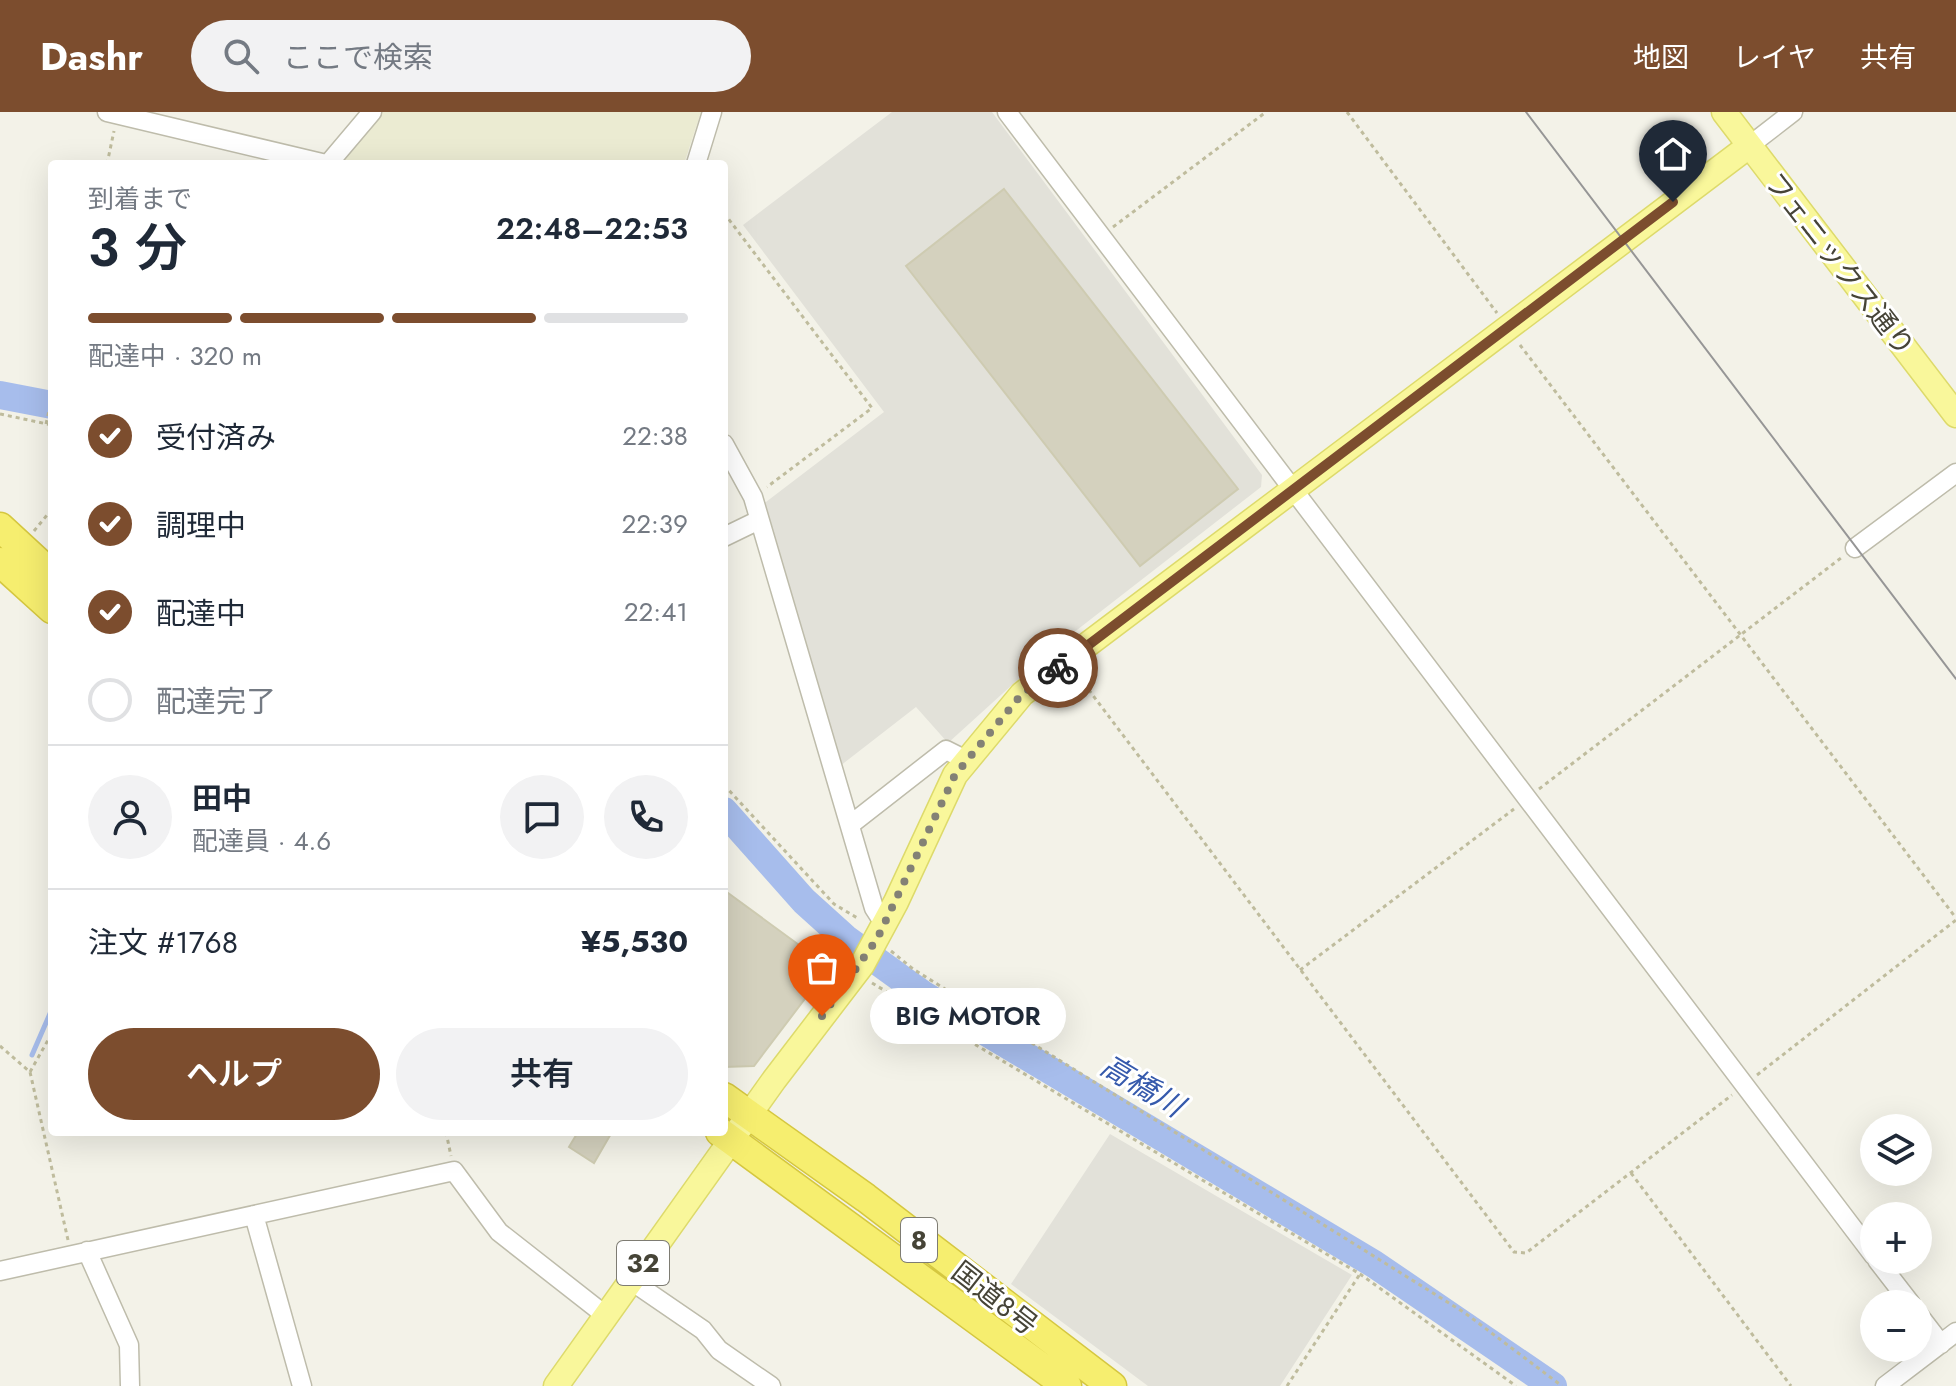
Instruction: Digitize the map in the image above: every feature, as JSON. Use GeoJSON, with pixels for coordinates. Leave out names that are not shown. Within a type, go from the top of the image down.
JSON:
{"type":"FeatureCollection","features":[{"type":"Feature","properties":{"kind":"highway"},"geometry":{"type":"LineString","coordinates":[[0,527],[7,563],[48,605]]}},
{"type":"Feature","properties":{"kind":"highway"},"geometry":{"type":"LineString","coordinates":[[7,563],[48,574]]}},
{"type":"Feature","properties":{"kind":"highway","name":"国道8号"},"geometry":{"type":"LineString","coordinates":[[728,1100],[1112,1386]]}},
{"type":"Feature","properties":{"kind":"highway","name":"国道8号"},"geometry":{"type":"LineString","coordinates":[[726,1136],[1067,1386]]}},
{"type":"Feature","properties":{"kind":"main road","name":"フェニックス通り"},"geometry":{"type":"LineString","coordinates":[[1724,112],[1956,415]]}},
{"type":"Feature","properties":{"kind":"main road","name":"32"},"geometry":{"type":"LineString","coordinates":[[728,1134],[749,1115],[858,969],[937,809],[966,760],[1022,694],[1293,493],[1506,326],[1749,146]]}},
{"type":"Feature","properties":{"kind":"main road","name":"32"},"geometry":{"type":"LineString","coordinates":[[556,1386],[726,1136]]}},
{"type":"Feature","properties":{"kind":"street"},"geometry":{"type":"LineString","coordinates":[[330,160],[372,112]]}},
{"type":"Feature","properties":{"kind":"street"},"geometry":{"type":"LineString","coordinates":[[697,160],[712,112]]}},
{"type":"Feature","properties":{"kind":"street"},"geometry":{"type":"LineString","coordinates":[[1007,112],[1860,1237]]}},
{"type":"Feature","properties":{"kind":"street"},"geometry":{"type":"LineString","coordinates":[[1749,146],[1793,112]]}},
{"type":"Feature","properties":{"kind":"street"},"geometry":{"type":"LineString","coordinates":[[113,113],[310,160]]}},
{"type":"Feature","properties":{"kind":"street"},"geometry":{"type":"LineString","coordinates":[[728,451],[753,497],[879,924]]}},
{"type":"Feature","properties":{"kind":"street"},"geometry":{"type":"LineString","coordinates":[[1855,548],[1956,473]]}},
{"type":"Feature","properties":{"kind":"street"},"geometry":{"type":"LineString","coordinates":[[728,535],[759,520]]}},
{"type":"Feature","properties":{"kind":"street"},"geometry":{"type":"LineString","coordinates":[[850,825],[946,750],[966,760]]}},
{"type":"Feature","properties":{"kind":"street"},"geometry":{"type":"LineString","coordinates":[[0,1271],[454,1171],[499,1232],[605,1315]]}},
{"type":"Feature","properties":{"kind":"street"},"geometry":{"type":"LineString","coordinates":[[254,1215],[302,1386]]}},
{"type":"Feature","properties":{"kind":"street"},"geometry":{"type":"LineString","coordinates":[[80,1254],[129,1345],[130,1386]]}},
{"type":"Feature","properties":{"kind":"street"},"geometry":{"type":"LineString","coordinates":[[1888,1274],[1900,1290]]}},
{"type":"Feature","properties":{"kind":"street"},"geometry":{"type":"LineString","coordinates":[[630,1280],[703,1330],[719,1350],[771,1386]]}},
{"type":"Feature","properties":{"kind":"street"},"geometry":{"type":"LineString","coordinates":[[1885,1386],[1948,1338],[1932,1325]]}},
{"type":"Feature","properties":{"kind":"path"},"geometry":{"type":"LineString","coordinates":[[1100,237],[1266,112]]}},
{"type":"Feature","properties":{"kind":"path"},"geometry":{"type":"LineString","coordinates":[[1067,661],[1514,1252],[1526,1253],[1956,919],[1347,112]]}},
{"type":"Feature","properties":{"kind":"path"},"geometry":{"type":"LineString","coordinates":[[107,160],[113,113]]}},
{"type":"Feature","properties":{"kind":"path"},"geometry":{"type":"LineString","coordinates":[[728,218],[872,408],[753,497]]}},
{"type":"Feature","properties":{"kind":"path"},"geometry":{"type":"LineString","coordinates":[[0,414],[46,424],[48,413]]}},
{"type":"Feature","properties":{"kind":"path"},"geometry":{"type":"LineString","coordinates":[[7,563],[48,514]]}},
{"type":"Feature","properties":{"kind":"path"},"geometry":{"type":"LineString","coordinates":[[1300,970],[1855,548]]}},
{"type":"Feature","properties":{"kind":"path"},"geometry":{"type":"LineString","coordinates":[[728,789],[834,904],[858,919],[879,924],[913,969],[1465,1313],[1562,1386]]}},
{"type":"Feature","properties":{"kind":"path"},"geometry":{"type":"LineString","coordinates":[[858,969],[1116,1130],[1360,1274],[1516,1386]]}},
{"type":"Feature","properties":{"kind":"path"},"geometry":{"type":"LineString","coordinates":[[30,1072],[48,1040]]}},
{"type":"Feature","properties":{"kind":"path"},"geometry":{"type":"LineString","coordinates":[[0,1046],[30,1072],[80,1254]]}},
{"type":"Feature","properties":{"kind":"path"},"geometry":{"type":"LineString","coordinates":[[447,1136],[454,1171]]}},
{"type":"Feature","properties":{"kind":"path"},"geometry":{"type":"LineString","coordinates":[[1631,1173],[1791,1386]]}},
{"type":"Feature","properties":{"kind":"path"},"geometry":{"type":"LineString","coordinates":[[1287,1386],[1360,1274]]}},
{"type":"Feature","properties":{"kind":"shaded area"},"geometry":{"type":"Polygon","coordinates":[[[382,112],[701,112],[685,160],[340,160],[382,112]]]}},
{"type":"Feature","properties":{"kind":"shaded area"},"geometry":{"type":"Polygon","coordinates":[[[892,112],[992,112],[1262,475],[1261,487],[1046,654],[948,743],[916,707],[840,766],[762,505],[884,412],[743,225],[892,112]]]}},
{"type":"Feature","properties":{"kind":"shaded area"},"geometry":{"type":"Polygon","coordinates":[[[1110,1134],[1352,1275],[1280,1386],[1148,1386],[1011,1284],[1110,1134]]]}},
{"type":"Feature","properties":{"kind":"building"},"geometry":{"type":"Polygon","coordinates":[[[1004,189],[1238,489],[1140,566],[906,266],[1004,189]]]}},
{"type":"Feature","properties":{"kind":"building"},"geometry":{"type":"Polygon","coordinates":[[[728,893],[829,967],[754,1066],[728,1067],[728,893]]]}},
{"type":"Feature","properties":{"kind":"building"},"geometry":{"type":"Polygon","coordinates":[[[576,1136],[610,1136],[594,1163],[569,1147],[576,1136]]]}},
{"type":"Feature","properties":{"kind":"waterway","name":"高橋川"},"geometry":{"type":"LineString","coordinates":[[0,395],[48,404]]}},
{"type":"Feature","properties":{"kind":"waterway","name":"高橋川"},"geometry":{"type":"LineString","coordinates":[[728,816],[804,901],[845,938],[924,995],[1374,1264],[1553,1386]]}},
{"type":"Feature","properties":{"kind":"waterway"},"geometry":{"type":"LineString","coordinates":[[32,1055],[48,1018]]}},
{"type":"Feature","properties":{"kind":"tram line"},"geometry":{"type":"LineString","coordinates":[[1526,112],[1956,679]]}},
{"type":"Feature","properties":{"kind":"way so far"},"geometry":{"type":"LineString","coordinates":[[822,1016],[862,965],[877,939],[955,775],[1022,694],[1058,668]]}},
{"type":"Feature","properties":{"kind":"place","name":"BIG MOTOR"},"geometry":{"type":"Point","coordinates":[822,1016]}},
{"type":"Feature","properties":{"kind":"route"},"geometry":{"type":"LineString","coordinates":[[1058,668],[1293,493],[1506,326],[1673,202]]}}]}
